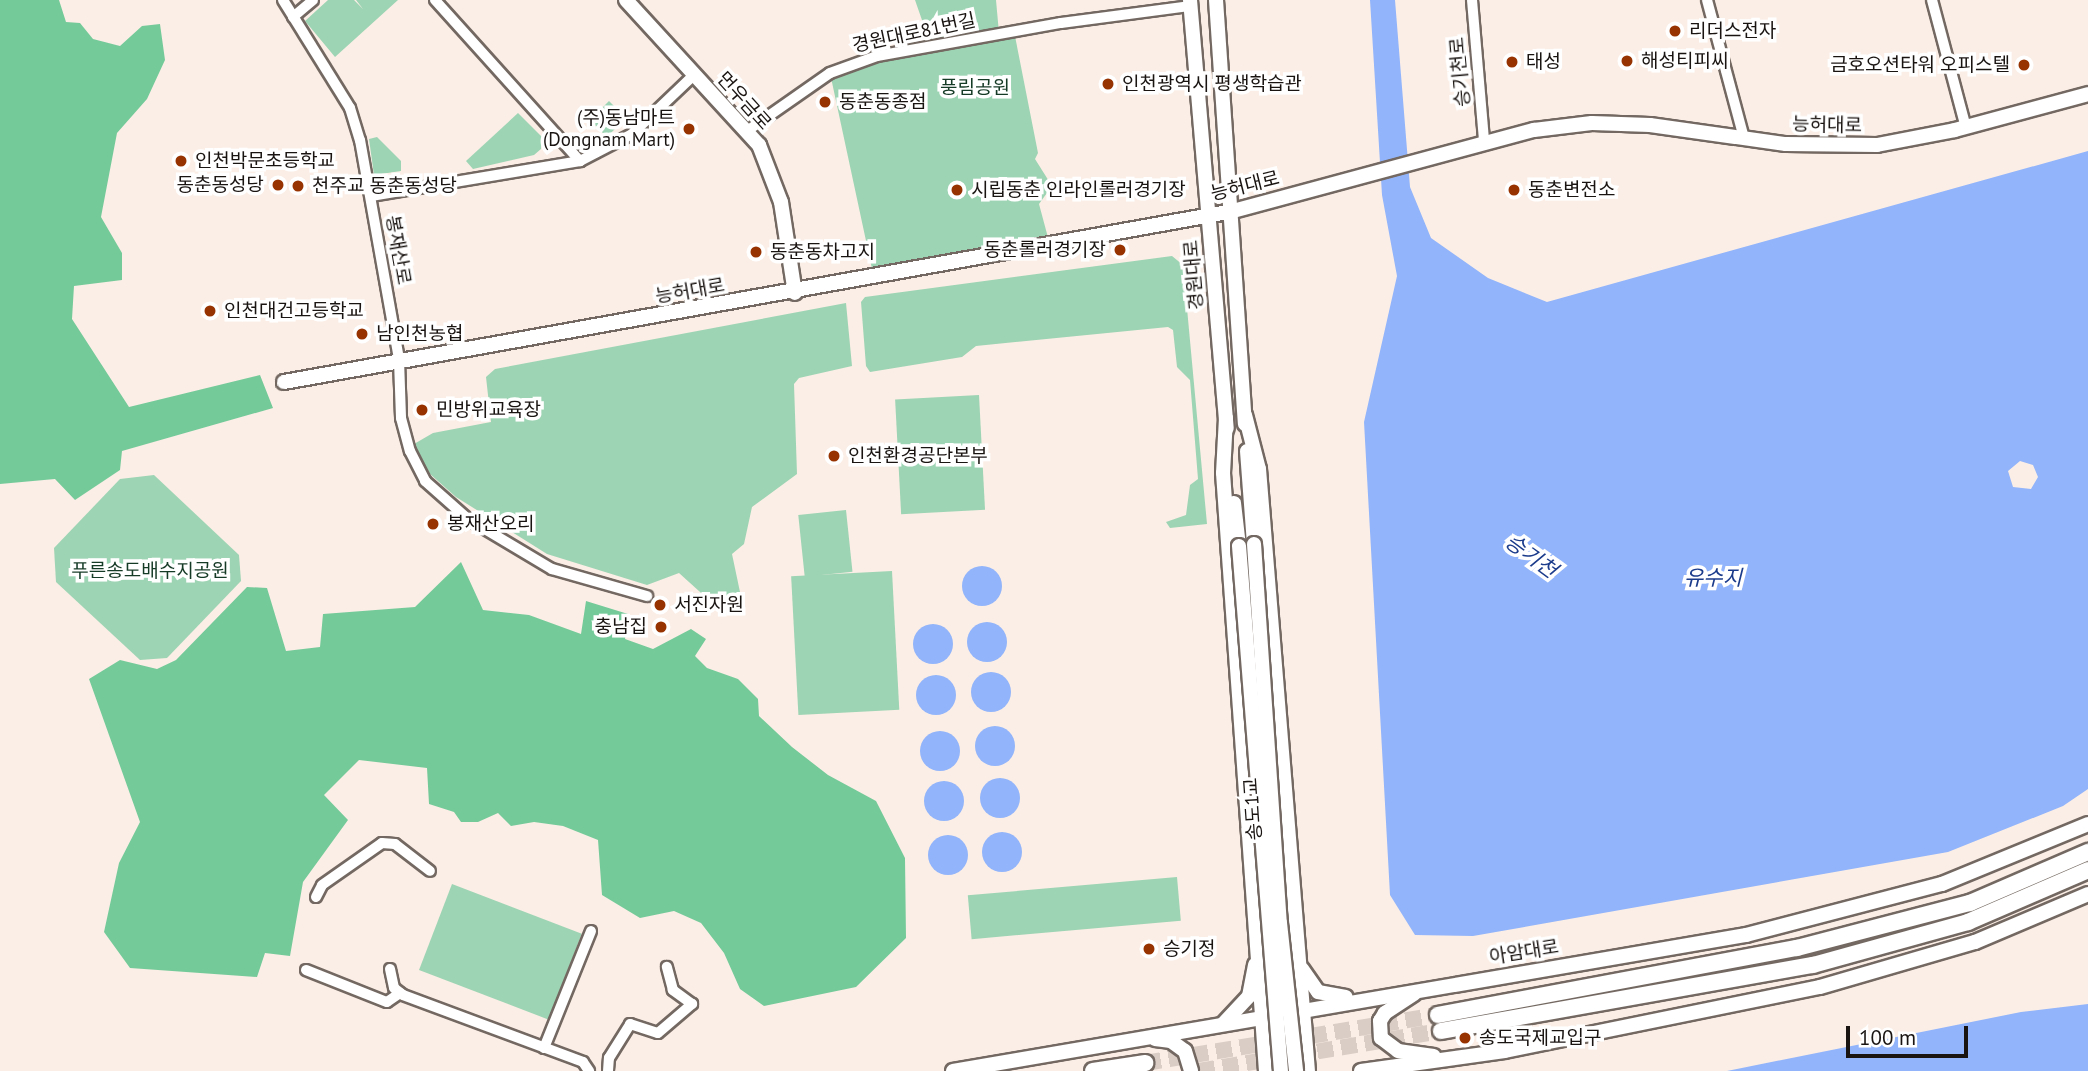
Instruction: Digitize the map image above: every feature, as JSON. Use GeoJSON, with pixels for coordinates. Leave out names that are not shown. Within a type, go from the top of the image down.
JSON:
{"type":"FeatureCollection","features":[{"type":"Feature","properties":{"kind":"highway"},"geometry":{"type":"LineString","coordinates":[[2088,852],[1970,902],[1797,948],[1439,1023],[1813,965],[1968,922],[2088,870]]}},
{"type":"Feature","properties":{"kind":"highway"},"geometry":{"type":"LineString","coordinates":[[1093,1071],[1145,1063]]}},
{"type":"Feature","properties":{"kind":"main road","name":"먼우금로"},"geometry":{"type":"LineString","coordinates":[[626,0],[747,131],[773,172],[795,293]]}},
{"type":"Feature","properties":{"kind":"main road"},"geometry":{"type":"LineString","coordinates":[[1216,0],[1233,211],[1245,415],[1259,469],[1308,1071]]}},
{"type":"Feature","properties":{"kind":"main road","name":"경원대로"},"geometry":{"type":"LineString","coordinates":[[1191,3],[1238,546]]}},
{"type":"Feature","properties":{"kind":"main road","name":"능허대로"},"geometry":{"type":"LineString","coordinates":[[284,382],[795,293],[1209,216],[1484,141],[1592,123],[1650,125],[1828,147],[1877,145],[1966,128],[2088,94]]}},
{"type":"Feature","properties":{"kind":"main road"},"geometry":{"type":"LineString","coordinates":[[1200,112],[1214,127],[1225,109]]}},
{"type":"Feature","properties":{"kind":"main road","name":"송도1교"},"geometry":{"type":"LineString","coordinates":[[1245,415],[1280,923],[1296,1071]]}},
{"type":"Feature","properties":{"kind":"main road"},"geometry":{"type":"LineString","coordinates":[[1226,418],[1223,473],[1266,1071]]}},
{"type":"Feature","properties":{"kind":"main road","name":"송도1교"},"geometry":{"type":"LineString","coordinates":[[1238,546],[1281,1071]]}},
{"type":"Feature","properties":{"kind":"main road","name":"아암대로"},"geometry":{"type":"LineString","coordinates":[[953,1071],[1719,940],[1844,913],[1942,884],[2088,824]]}},
{"type":"Feature","properties":{"kind":"main road"},"geometry":{"type":"LineString","coordinates":[[1365,1071],[1445,1059],[1819,987],[1975,942],[2088,894]]}},
{"type":"Feature","properties":{"kind":"main road"},"geometry":{"type":"LineString","coordinates":[[1222,1024],[1250,996],[1258,953]]}},
{"type":"Feature","properties":{"kind":"main road"},"geometry":{"type":"LineString","coordinates":[[1299,961],[1318,992],[1371,998]]}},
{"type":"Feature","properties":{"kind":"main road"},"geometry":{"type":"LineString","coordinates":[[1418,991],[1385,1013],[1380,1021],[1381,1038],[1398,1052],[1445,1059]]}},
{"type":"Feature","properties":{"kind":"main road"},"geometry":{"type":"LineString","coordinates":[[1143,1038],[1171,1041],[1185,1051],[1191,1071]]}},
{"type":"Feature","properties":{"kind":"street","name":"봉재산로"},"geometry":{"type":"LineString","coordinates":[[283,0],[350,108],[371,196],[399,360],[401,418],[410,451],[425,481],[468,519],[552,569],[647,596]]}},
{"type":"Feature","properties":{"kind":"street"},"geometry":{"type":"LineString","coordinates":[[293,17],[313,0]]}},
{"type":"Feature","properties":{"kind":"street"},"geometry":{"type":"LineString","coordinates":[[435,0],[580,161]]}},
{"type":"Feature","properties":{"kind":"street","name":"승기천로"},"geometry":{"type":"LineString","coordinates":[[1472,0],[1484,141]]}},
{"type":"Feature","properties":{"kind":"street"},"geometry":{"type":"LineString","coordinates":[[1707,0],[1744,138]]}},
{"type":"Feature","properties":{"kind":"street"},"geometry":{"type":"LineString","coordinates":[[1932,0],[1966,128]]}},
{"type":"Feature","properties":{"kind":"street","name":"경원대로81번길"},"geometry":{"type":"LineString","coordinates":[[747,131],[830,73],[877,56],[1191,3]]}},
{"type":"Feature","properties":{"kind":"street"},"geometry":{"type":"LineString","coordinates":[[371,196],[580,161],[632,134],[694,75]]}},
{"type":"Feature","properties":{"kind":"street"},"geometry":{"type":"LineString","coordinates":[[316,897],[322,885],[382,843],[395,844],[430,871]]}},
{"type":"Feature","properties":{"kind":"street"},"geometry":{"type":"LineString","coordinates":[[544,1048],[591,932]]}},
{"type":"Feature","properties":{"kind":"street"},"geometry":{"type":"LineString","coordinates":[[608,1071],[609,1058],[630,1024],[658,1033],[692,1004],[673,990],[667,967]]}},
{"type":"Feature","properties":{"kind":"street"},"geometry":{"type":"LineString","coordinates":[[390,969],[394,988],[400,993],[583,1062],[589,1071]]}},
{"type":"Feature","properties":{"kind":"street"},"geometry":{"type":"LineString","coordinates":[[306,970],[387,1002],[400,993]]}},
{"type":"Feature","properties":{"kind":"green space"},"geometry":{"type":"Polygon","coordinates":[[[0,0],[59,0],[66,22],[80,23],[93,39],[120,46],[142,26],[160,24],[165,60],[147,99],[117,133],[101,217],[122,253],[122,280],[74,286],[72,319],[129,407],[260,375],[273,408],[122,451],[120,470],[75,500],[55,479],[0,484],[0,0]]]}},
{"type":"Feature","properties":{"kind":"green space"},"geometry":{"type":"Polygon","coordinates":[[[328,0],[354,0],[363,9],[356,0],[398,0],[335,57],[305,21],[328,0]]]}},
{"type":"Feature","properties":{"kind":"green space","name":"풍림공원"},"geometry":{"type":"Polygon","coordinates":[[[915,0],[996,0],[999,33],[1014,31],[1038,153],[1035,159],[1052,186],[1039,204],[1050,245],[874,278],[830,73],[931,46],[915,0]]]}},
{"type":"Feature","properties":{"kind":"green space"},"geometry":{"type":"Polygon","coordinates":[[[609,101],[626,118],[607,137],[590,120],[609,101]]]}},
{"type":"Feature","properties":{"kind":"green space"},"geometry":{"type":"Polygon","coordinates":[[[518,113],[542,137],[541,149],[534,155],[473,169],[466,161],[518,113]]]}},
{"type":"Feature","properties":{"kind":"green space"},"geometry":{"type":"Polygon","coordinates":[[[377,137],[401,161],[401,171],[374,175],[369,139],[377,137]]]}},
{"type":"Feature","properties":{"kind":"green space"},"geometry":{"type":"Polygon","coordinates":[[[1172,256],[1183,265],[1207,524],[1170,528],[1166,522],[1186,515],[1190,485],[1198,479],[1190,380],[1177,367],[1173,330],[1168,327],[976,346],[962,357],[870,372],[866,366],[861,302],[865,297],[1172,256]]]}},
{"type":"Feature","properties":{"kind":"green space"},"geometry":{"type":"Polygon","coordinates":[[[846,303],[852,366],[799,378],[794,384],[797,474],[752,507],[744,544],[732,554],[740,592],[733,598],[710,601],[679,573],[647,585],[547,554],[456,497],[430,474],[414,444],[433,433],[491,422],[486,377],[495,369],[846,303]]]}},
{"type":"Feature","properties":{"kind":"green space"},"geometry":{"type":"Polygon","coordinates":[[[979,395],[985,510],[901,514],[895,399],[979,395]]]}},
{"type":"Feature","properties":{"kind":"green space","name":"푸른송도배수지공원"},"geometry":{"type":"Polygon","coordinates":[[[154,475],[239,555],[241,581],[167,658],[140,660],[56,582],[54,548],[120,479],[154,475]]]}},
{"type":"Feature","properties":{"kind":"green space"},"geometry":{"type":"Polygon","coordinates":[[[846,510],[852,572],[805,577],[798,515],[846,510]]]}},
{"type":"Feature","properties":{"kind":"green space"},"geometry":{"type":"Polygon","coordinates":[[[461,562],[483,610],[529,615],[581,634],[586,601],[628,614],[625,639],[653,649],[691,629],[706,639],[695,656],[707,668],[738,679],[758,699],[759,716],[792,747],[828,775],[876,801],[905,858],[906,938],[856,987],[764,1006],[740,989],[724,953],[701,923],[674,911],[640,918],[602,895],[598,840],[563,826],[534,822],[511,826],[498,813],[478,822],[461,822],[454,812],[429,804],[427,768],[359,760],[324,795],[348,820],[303,882],[290,956],[265,953],[257,977],[130,968],[104,932],[119,863],[140,822],[89,679],[120,660],[157,669],[176,660],[247,587],[267,588],[286,651],[320,647],[323,614],[415,607],[461,562]]]}},
{"type":"Feature","properties":{"kind":"green space"},"geometry":{"type":"Polygon","coordinates":[[[892,571],[899,710],[798,715],[791,576],[892,571]]]}},
{"type":"Feature","properties":{"kind":"green space"},"geometry":{"type":"Polygon","coordinates":[[[1177,877],[1181,921],[972,939],[968,895],[1177,877]]]}},
{"type":"Feature","properties":{"kind":"green space"},"geometry":{"type":"Polygon","coordinates":[[[452,884],[582,934],[549,1020],[419,970],[452,884]]]}},
{"type":"Feature","properties":{"kind":"water","name":"유수지"},"geometry":{"type":"Polygon","coordinates":[[[1370,0],[1395,0],[1410,187],[1431,238],[1488,278],[1547,302],[2088,151],[2088,789],[2063,806],[1948,852],[1473,936],[1415,935],[1390,895],[1364,422],[1397,276],[1382,195],[1370,0]],[[2020,461],[2008,471],[2013,487],[2031,489],[2038,477],[2033,465],[2020,461]]]}},
{"type":"Feature","properties":{"kind":"water"},"geometry":{"type":"Polygon","coordinates":[[[982,566],[996,572],[1002,586],[996,600],[982,606],[968,600],[962,586],[968,572],[982,566]]]}},
{"type":"Feature","properties":{"kind":"water"},"geometry":{"type":"Polygon","coordinates":[[[987,622],[1001,628],[1007,642],[1001,656],[987,662],[973,656],[967,642],[973,628],[987,622]]]}},
{"type":"Feature","properties":{"kind":"water"},"geometry":{"type":"Polygon","coordinates":[[[933,624],[947,630],[953,644],[947,658],[933,664],[919,658],[913,644],[919,630],[933,624]]]}},
{"type":"Feature","properties":{"kind":"water"},"geometry":{"type":"Polygon","coordinates":[[[991,672],[1005,678],[1011,692],[1005,706],[991,712],[977,706],[971,692],[977,678],[991,672]]]}},
{"type":"Feature","properties":{"kind":"water"},"geometry":{"type":"Polygon","coordinates":[[[936,675],[950,681],[956,695],[950,709],[936,715],[922,709],[916,695],[922,681],[936,675]]]}},
{"type":"Feature","properties":{"kind":"water"},"geometry":{"type":"Polygon","coordinates":[[[995,726],[1009,732],[1015,746],[1009,760],[995,766],[981,760],[975,746],[981,732],[995,726]]]}},
{"type":"Feature","properties":{"kind":"water"},"geometry":{"type":"Polygon","coordinates":[[[940,731],[954,737],[960,751],[954,765],[940,771],[926,765],[920,751],[926,737],[940,731]]]}},
{"type":"Feature","properties":{"kind":"water"},"geometry":{"type":"Polygon","coordinates":[[[1000,778],[1014,784],[1020,798],[1014,812],[1000,818],[986,812],[980,798],[986,784],[1000,778]]]}},
{"type":"Feature","properties":{"kind":"water"},"geometry":{"type":"Polygon","coordinates":[[[944,781],[958,787],[964,801],[958,815],[944,821],[930,815],[924,801],[930,787],[944,781]]]}},
{"type":"Feature","properties":{"kind":"water"},"geometry":{"type":"Polygon","coordinates":[[[1002,832],[1016,838],[1022,852],[1016,866],[1002,872],[988,866],[982,852],[988,838],[1002,832]]]}},
{"type":"Feature","properties":{"kind":"water"},"geometry":{"type":"Polygon","coordinates":[[[948,835],[962,841],[968,855],[962,869],[948,875],[934,869],[928,855],[934,841],[948,835]]]}},
{"type":"Feature","properties":{"kind":"water"},"geometry":{"type":"Polygon","coordinates":[[[2088,1004],[2088,1071],[1727,1071],[2021,1012],[2088,1004]]]}},
{"type":"Feature","properties":{"kind":"tunnel"},"geometry":{"type":"LineString","coordinates":[[1145,1063],[1438,1015]]}},
{"type":"Feature","properties":{"kind":"tunnel"},"geometry":{"type":"LineString","coordinates":[[1199,1071],[1441,1031]]}},
{"type":"Feature","properties":{"kind":"place","name":"리더스전자"},"geometry":{"type":"Point","coordinates":[1675,31]}},
{"type":"Feature","properties":{"kind":"place","name":"해성티피씨"},"geometry":{"type":"Point","coordinates":[1627,61]}},
{"type":"Feature","properties":{"kind":"place","name":"태성"},"geometry":{"type":"Point","coordinates":[1512,62]}},
{"type":"Feature","properties":{"kind":"place","name":"금호오션타워 오피스텔"},"geometry":{"type":"Point","coordinates":[2024,65]}},
{"type":"Feature","properties":{"kind":"place","name":"인천광역시 평생학습관"},"geometry":{"type":"Point","coordinates":[1108,84]}},
{"type":"Feature","properties":{"kind":"place","name":"동춘동종점"},"geometry":{"type":"Point","coordinates":[825,102]}},
{"type":"Feature","properties":{"kind":"place","name":"(주)동남마트 (Dongnam Mart)"},"geometry":{"type":"Point","coordinates":[689,129]}},
{"type":"Feature","properties":{"kind":"place","name":"인천박문초등학교"},"geometry":{"type":"Point","coordinates":[181,161]}},
{"type":"Feature","properties":{"kind":"place","name":"동춘동성당"},"geometry":{"type":"Point","coordinates":[278,185]}},
{"type":"Feature","properties":{"kind":"place","name":"천주교 동춘동성당"},"geometry":{"type":"Point","coordinates":[298,186]}},
{"type":"Feature","properties":{"kind":"place","name":"시립동춘 인라인롤러경기장"},"geometry":{"type":"Point","coordinates":[957,190]}},
{"type":"Feature","properties":{"kind":"place","name":"동춘변전소"},"geometry":{"type":"Point","coordinates":[1514,190]}},
{"type":"Feature","properties":{"kind":"place","name":"동춘롤러경기장"},"geometry":{"type":"Point","coordinates":[1120,250]}},
{"type":"Feature","properties":{"kind":"place","name":"동춘동차고지"},"geometry":{"type":"Point","coordinates":[756,252]}},
{"type":"Feature","properties":{"kind":"place","name":"인천대건고등학교"},"geometry":{"type":"Point","coordinates":[210,311]}},
{"type":"Feature","properties":{"kind":"place","name":"남인천농협"},"geometry":{"type":"Point","coordinates":[362,334]}},
{"type":"Feature","properties":{"kind":"place","name":"민방위교육장"},"geometry":{"type":"Point","coordinates":[422,410]}},
{"type":"Feature","properties":{"kind":"place","name":"인천환경공단본부"},"geometry":{"type":"Point","coordinates":[834,456]}},
{"type":"Feature","properties":{"kind":"place","name":"봉재산오리"},"geometry":{"type":"Point","coordinates":[433,524]}},
{"type":"Feature","properties":{"kind":"place","name":"서진자원"},"geometry":{"type":"Point","coordinates":[660,605]}},
{"type":"Feature","properties":{"kind":"place","name":"충남집"},"geometry":{"type":"Point","coordinates":[661,627]}},
{"type":"Feature","properties":{"kind":"place","name":"승기정"},"geometry":{"type":"Point","coordinates":[1149,949]}},
{"type":"Feature","properties":{"kind":"place","name":"송도국제교입구"},"geometry":{"type":"Point","coordinates":[1465,1038]}},
{"type":"Feature","properties":{"kind":"water label","name":"승기천"},"geometry":{"type":"Point","coordinates":[1531,556]}}]}
